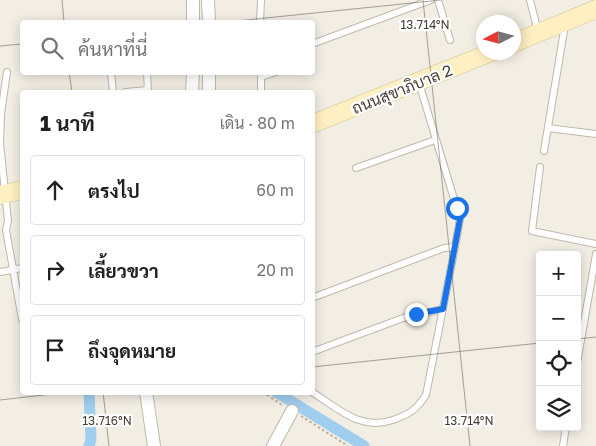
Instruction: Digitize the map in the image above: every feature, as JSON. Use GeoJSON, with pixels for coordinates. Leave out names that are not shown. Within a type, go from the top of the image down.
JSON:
{"type":"FeatureCollection","features":[{"type":"Feature","properties":{"kind":"street"},"geometry":{"type":"LineString","coordinates":[[193,20],[194,0]]}},
{"type":"Feature","properties":{"kind":"street"},"geometry":{"type":"LineString","coordinates":[[208,0],[209,20]]}},
{"type":"Feature","properties":{"kind":"street"},"geometry":{"type":"LineString","coordinates":[[521,40],[596,9]]}},
{"type":"Feature","properties":{"kind":"street","name":"ถนนสุขาภิบาล 2"},"geometry":{"type":"LineString","coordinates":[[315,123],[476,59]]}},
{"type":"Feature","properties":{"kind":"street"},"geometry":{"type":"LineString","coordinates":[[192,75],[192,90]]}},
{"type":"Feature","properties":{"kind":"street"},"geometry":{"type":"LineString","coordinates":[[209,75],[209,90]]}},
{"type":"Feature","properties":{"kind":"street"},"geometry":{"type":"LineString","coordinates":[[2,194],[20,190]]}},
{"type":"Feature","properties":{"kind":"street"},"geometry":{"type":"LineString","coordinates":[[146,395],[154,446]]}},
{"type":"Feature","properties":{"kind":"street"},"geometry":{"type":"LineString","coordinates":[[273,446],[292,411]]}},
{"type":"Feature","properties":{"kind":"lane"},"geometry":{"type":"LineString","coordinates":[[260,20],[261,0]]}},
{"type":"Feature","properties":{"kind":"lane"},"geometry":{"type":"LineString","coordinates":[[315,43],[431,0]]}},
{"type":"Feature","properties":{"kind":"lane"},"geometry":{"type":"LineString","coordinates":[[438,0],[450,40]]}},
{"type":"Feature","properties":{"kind":"lane"},"geometry":{"type":"LineString","coordinates":[[530,0],[538,33]]}},
{"type":"Feature","properties":{"kind":"lane"},"geometry":{"type":"LineString","coordinates":[[544,150],[565,22]]}},
{"type":"Feature","properties":{"kind":"lane"},"geometry":{"type":"LineString","coordinates":[[7,72],[1,114],[2,194],[8,221],[3,228],[14,269],[20,306]]}},
{"type":"Feature","properties":{"kind":"lane"},"geometry":{"type":"LineString","coordinates":[[111,75],[113,90]]}},
{"type":"Feature","properties":{"kind":"lane"},"geometry":{"type":"LineString","coordinates":[[147,75],[147,90]]}},
{"type":"Feature","properties":{"kind":"lane"},"geometry":{"type":"LineString","coordinates":[[260,90],[261,75]]}},
{"type":"Feature","properties":{"kind":"lane"},"geometry":{"type":"LineString","coordinates":[[315,394],[359,421],[368,424],[384,423],[415,411],[426,395],[460,219],[419,83]]}},
{"type":"Feature","properties":{"kind":"lane"},"geometry":{"type":"LineString","coordinates":[[548,128],[596,134]]}},
{"type":"Feature","properties":{"kind":"lane"},"geometry":{"type":"LineString","coordinates":[[356,168],[435,140]]}},
{"type":"Feature","properties":{"kind":"lane"},"geometry":{"type":"LineString","coordinates":[[540,167],[532,231],[596,244]]}},
{"type":"Feature","properties":{"kind":"lane"},"geometry":{"type":"LineString","coordinates":[[315,297],[444,248],[455,247]]}},
{"type":"Feature","properties":{"kind":"lane"},"geometry":{"type":"LineString","coordinates":[[581,341],[596,254]]}},
{"type":"Feature","properties":{"kind":"lane"},"geometry":{"type":"LineString","coordinates":[[0,272],[20,268]]}},
{"type":"Feature","properties":{"kind":"lane"},"geometry":{"type":"LineString","coordinates":[[315,351],[403,318],[443,309]]}},
{"type":"Feature","properties":{"kind":"lane"},"geometry":{"type":"LineString","coordinates":[[563,446],[565,431]]}},
{"type":"Feature","properties":{"kind":"path"},"geometry":{"type":"LineString","coordinates":[[268,395],[348,446]]}},
{"type":"Feature","properties":{"kind":"waterway"},"geometry":{"type":"LineString","coordinates":[[89,395],[91,440],[89,446]]}},
{"type":"Feature","properties":{"kind":"waterway"},"geometry":{"type":"LineString","coordinates":[[281,395],[364,446]]}},
{"type":"Feature","properties":{"kind":"route"},"geometry":{"type":"LineString","coordinates":[[416,314],[443,309],[460,219],[457,208]]}}]}
